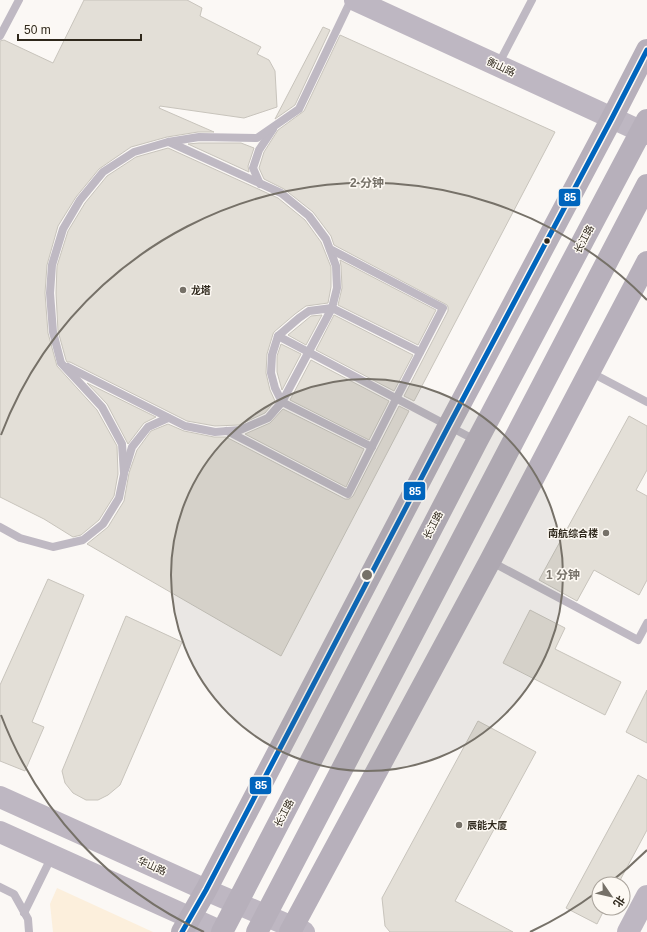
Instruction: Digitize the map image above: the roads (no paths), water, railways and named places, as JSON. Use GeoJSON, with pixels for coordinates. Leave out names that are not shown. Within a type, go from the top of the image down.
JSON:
{"type":"FeatureCollection","features":[{"type":"Feature","properties":{"kind":"main road","name":"衡山路"},"geometry":{"type":"LineString","coordinates":[[355,0],[612,118],[645,128]]}},
{"type":"Feature","properties":{"kind":"main road"},"geometry":{"type":"LineString","coordinates":[[186,925],[206,890],[448,426],[647,50]]}},
{"type":"Feature","properties":{"kind":"main road","name":"长江路"},"geometry":{"type":"LineString","coordinates":[[222,932],[477,442],[645,128]]}},
{"type":"Feature","properties":{"kind":"main road"},"geometry":{"type":"LineString","coordinates":[[262,924],[647,185]]}},
{"type":"Feature","properties":{"kind":"main road"},"geometry":{"type":"LineString","coordinates":[[296,930],[647,262]]}},
{"type":"Feature","properties":{"kind":"main road","name":"华山路"},"geometry":{"type":"LineString","coordinates":[[0,797],[237,903],[262,924],[296,930]]}},
{"type":"Feature","properties":{"kind":"main road"},"geometry":{"type":"LineString","coordinates":[[0,832],[52,855],[186,925],[222,932]]}},
{"type":"Feature","properties":{"kind":"main road"},"geometry":{"type":"LineString","coordinates":[[628,932],[647,896]]}},
{"type":"Feature","properties":{"kind":"lane"},"geometry":{"type":"LineString","coordinates":[[0,36],[19,0]]}},
{"type":"Feature","properties":{"kind":"lane"},"geometry":{"type":"LineString","coordinates":[[124,474],[122,444],[102,407],[61,363],[53,332],[50,293],[52,265],[63,229],[80,200],[103,172],[134,152],[168,142],[199,137],[257,138],[299,109],[351,0]]}},
{"type":"Feature","properties":{"kind":"lane"},"geometry":{"type":"LineString","coordinates":[[498,66],[532,0]]}},
{"type":"Feature","properties":{"kind":"lane"},"geometry":{"type":"LineString","coordinates":[[260,184],[253,168],[258,150],[276,125]]}},
{"type":"Feature","properties":{"kind":"lane"},"geometry":{"type":"LineString","coordinates":[[61,363],[185,426],[215,432],[240,430],[268,418],[282,402],[332,308],[337,288],[336,266],[326,239],[309,216],[281,193],[168,142]]}},
{"type":"Feature","properties":{"kind":"lane"},"geometry":{"type":"LineString","coordinates":[[227,431],[348,494],[443,308],[330,249]]}},
{"type":"Feature","properties":{"kind":"lane"},"geometry":{"type":"LineString","coordinates":[[372,447],[282,402],[275,388],[271,373],[272,356],[278,336],[298,318],[309,311],[332,308],[420,352]]}},
{"type":"Feature","properties":{"kind":"lane"},"geometry":{"type":"LineString","coordinates":[[278,336],[477,442]]}},
{"type":"Feature","properties":{"kind":"lane"},"geometry":{"type":"LineString","coordinates":[[589,372],[647,402]]}},
{"type":"Feature","properties":{"kind":"lane"},"geometry":{"type":"LineString","coordinates":[[0,527],[20,538],[53,547],[83,540],[103,524],[119,498],[132,447],[148,427],[168,418]]}},
{"type":"Feature","properties":{"kind":"lane"},"geometry":{"type":"LineString","coordinates":[[490,561],[638,640],[647,623]]}},
{"type":"Feature","properties":{"kind":"lane"},"geometry":{"type":"LineString","coordinates":[[24,913],[52,855]]}},
{"type":"Feature","properties":{"kind":"lane"},"geometry":{"type":"LineString","coordinates":[[0,887],[14,894],[28,919],[29,932]]}},
{"type":"Feature","properties":{"kind":"place","name":"龙塔"},"geometry":{"type":"Point","coordinates":[183,290]}},
{"type":"Feature","properties":{"kind":"place","name":"南航综合楼"},"geometry":{"type":"Point","coordinates":[606,533]}},
{"type":"Feature","properties":{"kind":"place","name":"辰能大厦"},"geometry":{"type":"Point","coordinates":[459,825]}}]}
